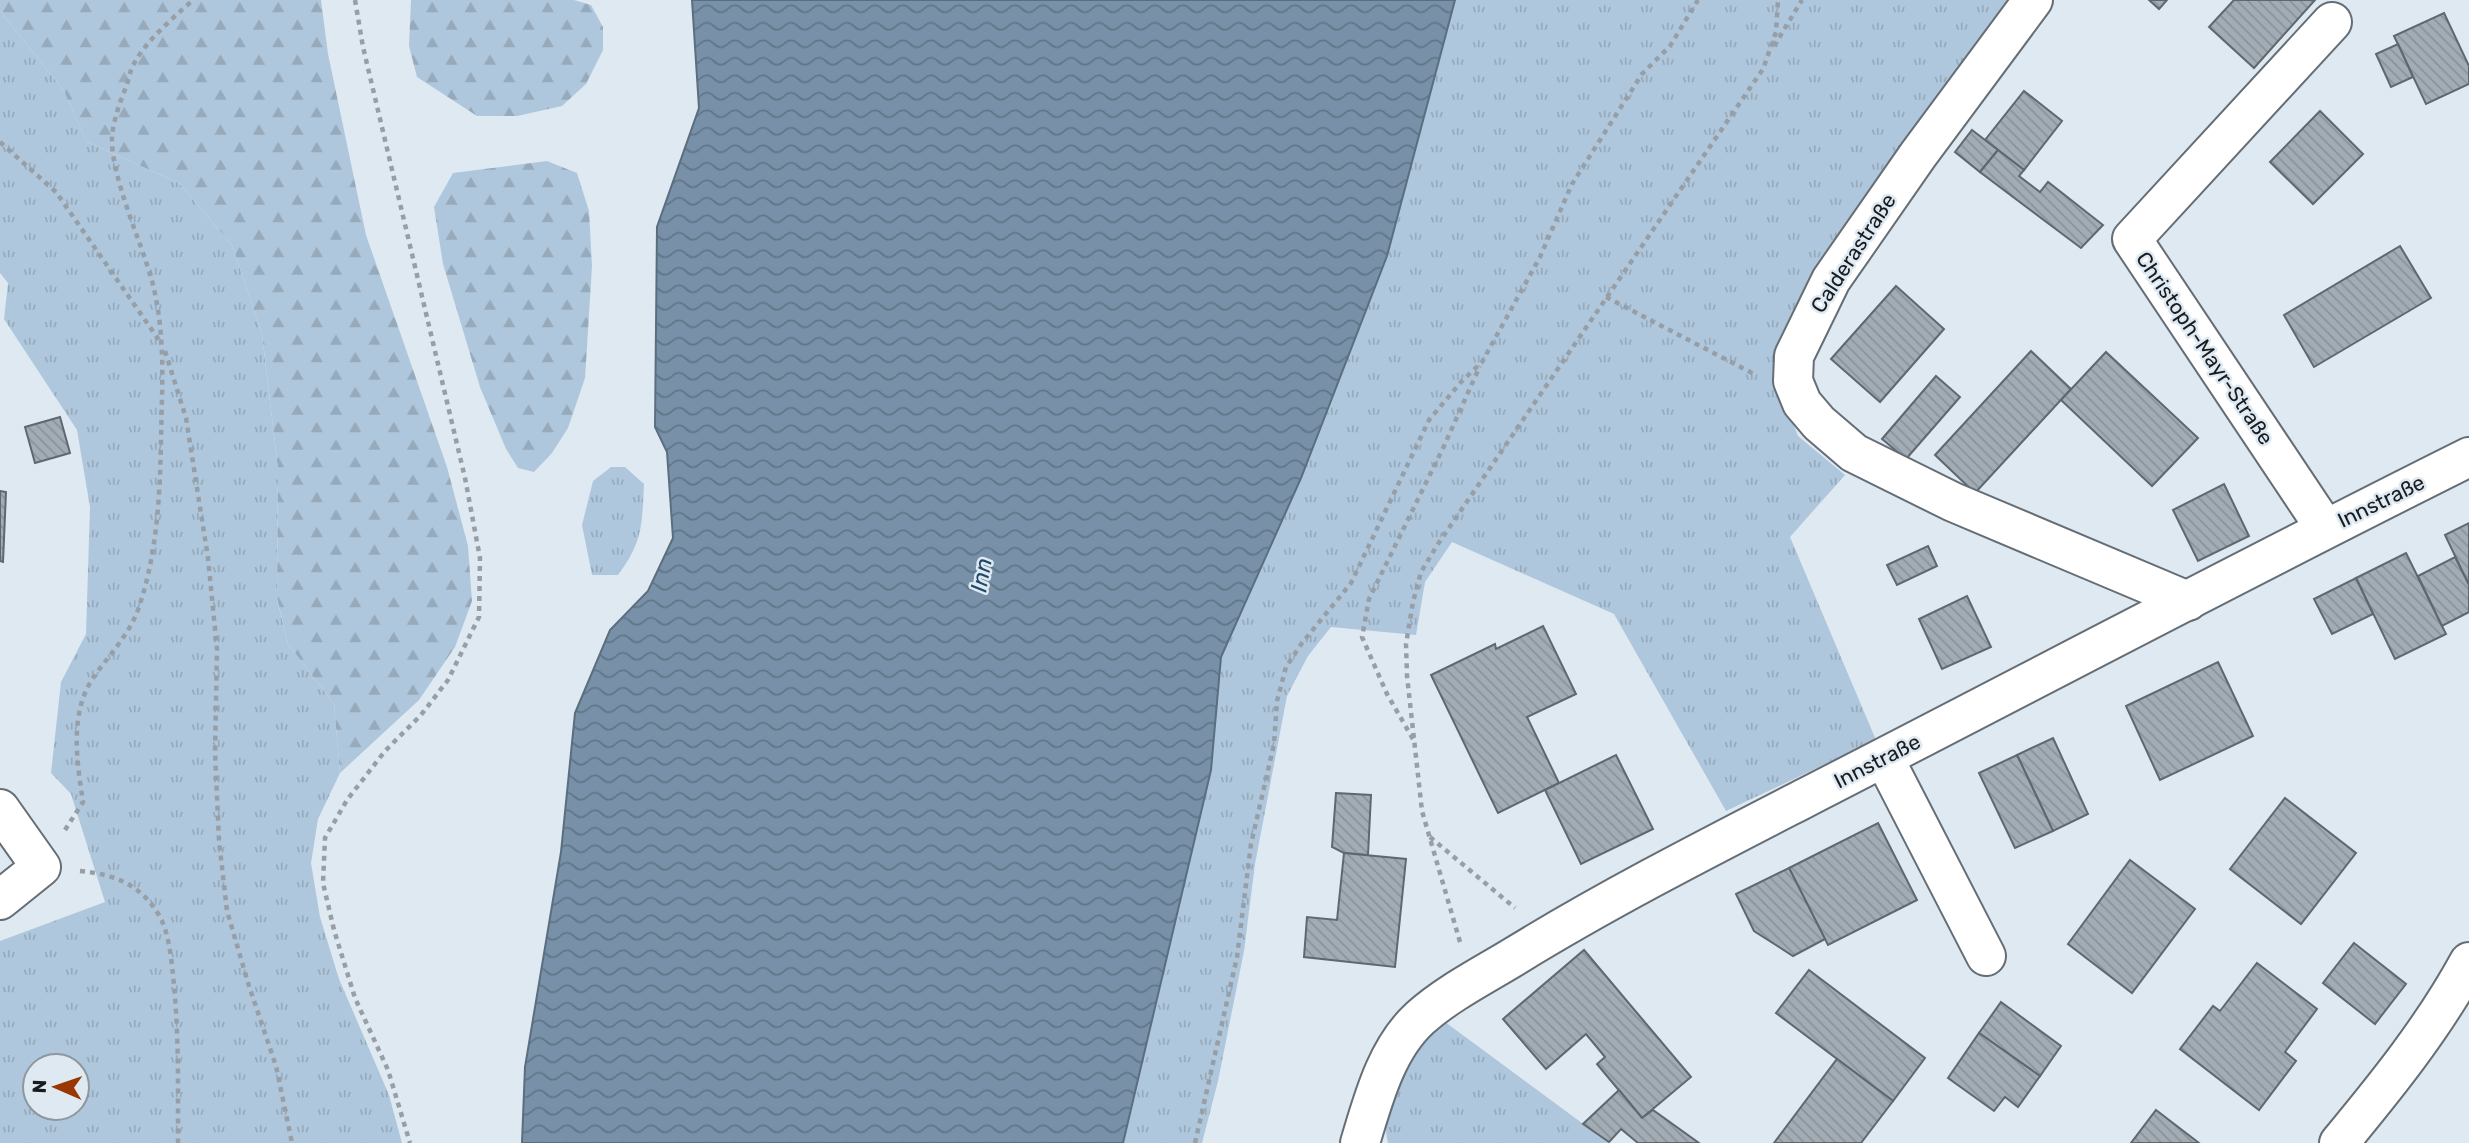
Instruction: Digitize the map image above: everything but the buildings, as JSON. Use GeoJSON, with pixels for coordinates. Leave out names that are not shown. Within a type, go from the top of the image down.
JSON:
{"type":"FeatureCollection","features":[{"type":"Feature","properties":{"kind":"street","name":"Calderastraße"},"geometry":{"type":"LineString","coordinates":[[2033,0],[1918,155],[1831,280],[1794,356],[1793,381],[1802,402],[1819,423],[1854,453],[1953,502],[2188,601]]}},
{"type":"Feature","properties":{"kind":"street","name":"Christoph-Mayr-Straße"},"geometry":{"type":"LineString","coordinates":[[2325,528],[2132,239],[2333,22]]}},
{"type":"Feature","properties":{"kind":"street","name":"Innstraße"},"geometry":{"type":"LineString","coordinates":[[1360,1143],[1383,1073],[1397,1047],[1419,1019],[1471,983],[1548,936],[1738,832],[2325,528],[2469,457]]}},
{"type":"Feature","properties":{"kind":"street"},"geometry":{"type":"LineString","coordinates":[[1884,758],[1986,956]]}},
{"type":"Feature","properties":{"kind":"street"},"geometry":{"type":"LineString","coordinates":[[0,809],[41,867],[0,900]]}},
{"type":"Feature","properties":{"kind":"street"},"geometry":{"type":"LineString","coordinates":[[2339,1143],[2399,1070],[2448,1000],[2469,962]]}},
{"type":"Feature","properties":{"kind":"path"},"geometry":{"type":"LineString","coordinates":[[193,0],[166,25],[135,61],[112,138],[117,174],[152,283],[163,346],[186,418],[208,558],[217,649],[215,752],[219,841],[227,911],[276,1066],[292,1143]]}},
{"type":"Feature","properties":{"kind":"path"},"geometry":{"type":"LineString","coordinates":[[355,0],[363,47],[465,478],[480,558],[480,617],[448,680],[347,800],[325,838],[323,883],[334,930],[355,998],[388,1070],[410,1143]]}},
{"type":"Feature","properties":{"kind":"path"},"geometry":{"type":"LineString","coordinates":[[1415,743],[1387,694],[1362,637],[1369,599],[1482,362],[1540,257],[1572,184],[1642,74],[1670,46],[1698,0]]}},
{"type":"Feature","properties":{"kind":"path"},"geometry":{"type":"LineString","coordinates":[[1471,983],[1422,811],[1406,644],[1421,572],[1437,544],[1763,69],[1776,32],[1778,0]]}},
{"type":"Feature","properties":{"kind":"path"},"geometry":{"type":"LineString","coordinates":[[1770,52],[1801,0]]}},
{"type":"Feature","properties":{"kind":"path"},"geometry":{"type":"LineString","coordinates":[[0,142],[56,192],[163,346],[160,491],[155,547],[138,610],[120,642],[91,681],[83,705],[77,727],[77,761],[83,802],[41,867],[85,871],[122,879],[137,889],[160,917],[170,951],[178,1020],[178,1143]]}},
{"type":"Feature","properties":{"kind":"path"},"geometry":{"type":"LineString","coordinates":[[1606,298],[1779,387],[1802,402]]}},
{"type":"Feature","properties":{"kind":"path"},"geometry":{"type":"LineString","coordinates":[[1195,1143],[1237,957],[1251,844],[1275,744],[1277,701],[1286,667],[1351,583],[1429,420],[1482,362]]}},
{"type":"Feature","properties":{"kind":"path"},"geometry":{"type":"LineString","coordinates":[[1429,837],[1548,936]]}},
{"type":"Feature","properties":{"kind":"green space"},"geometry":{"type":"Polygon","coordinates":[[[0,0],[321,0],[328,54],[366,235],[447,467],[468,546],[472,601],[455,647],[419,700],[340,773],[334,704],[288,644],[277,598],[278,469],[262,334],[232,245],[179,183],[87,142],[64,91],[0,11],[0,0]]]}},
{"type":"Feature","properties":{"kind":"green space"},"geometry":{"type":"Polygon","coordinates":[[[411,0],[574,0],[591,5],[603,27],[603,50],[586,84],[562,106],[517,116],[477,116],[417,77],[409,46],[411,0]]]}},
{"type":"Feature","properties":{"kind":"green space"},"geometry":{"type":"Polygon","coordinates":[[[1455,0],[2009,0],[1779,387],[1798,436],[1845,475],[1790,537],[1876,740],[1726,811],[1614,614],[1452,542],[1425,582],[1416,635],[1331,627],[1308,656],[1287,696],[1255,864],[1244,951],[1218,1081],[1202,1143],[1123,1143],[1211,770],[1221,657],[1301,478],[1387,256],[1455,0]]]}},
{"type":"Feature","properties":{"kind":"green space"},"geometry":{"type":"Polygon","coordinates":[[[0,11],[64,91],[87,142],[179,183],[232,245],[262,334],[278,469],[277,599],[288,644],[334,704],[340,773],[318,819],[311,863],[320,917],[339,979],[389,1095],[402,1143],[0,1143],[0,941],[105,902],[71,794],[51,773],[61,682],[86,634],[90,507],[77,430],[4,319],[8,283],[0,273],[0,11]]]}},
{"type":"Feature","properties":{"kind":"green space"},"geometry":{"type":"Polygon","coordinates":[[[547,161],[577,173],[589,211],[592,266],[585,378],[568,428],[552,453],[534,472],[518,468],[506,449],[480,387],[443,264],[434,207],[453,173],[547,161]]]}},
{"type":"Feature","properties":{"kind":"green space"},"geometry":{"type":"Polygon","coordinates":[[[611,467],[625,467],[644,484],[640,532],[618,575],[592,575],[582,525],[593,481],[611,467]]]}},
{"type":"Feature","properties":{"kind":"green space"},"geometry":{"type":"Polygon","coordinates":[[[1441,1019],[1609,1143],[1388,1143],[1386,1127],[1393,1094],[1410,1061],[1441,1019]]]}},
{"type":"Feature","properties":{"kind":"water","name":"Inn"},"geometry":{"type":"Polygon","coordinates":[[[692,0],[1455,0],[1387,256],[1301,478],[1221,657],[1211,770],[1123,1143],[522,1143],[525,1067],[561,852],[575,713],[610,630],[648,591],[673,538],[667,452],[655,427],[657,227],[699,108],[692,0]]]}}]}
